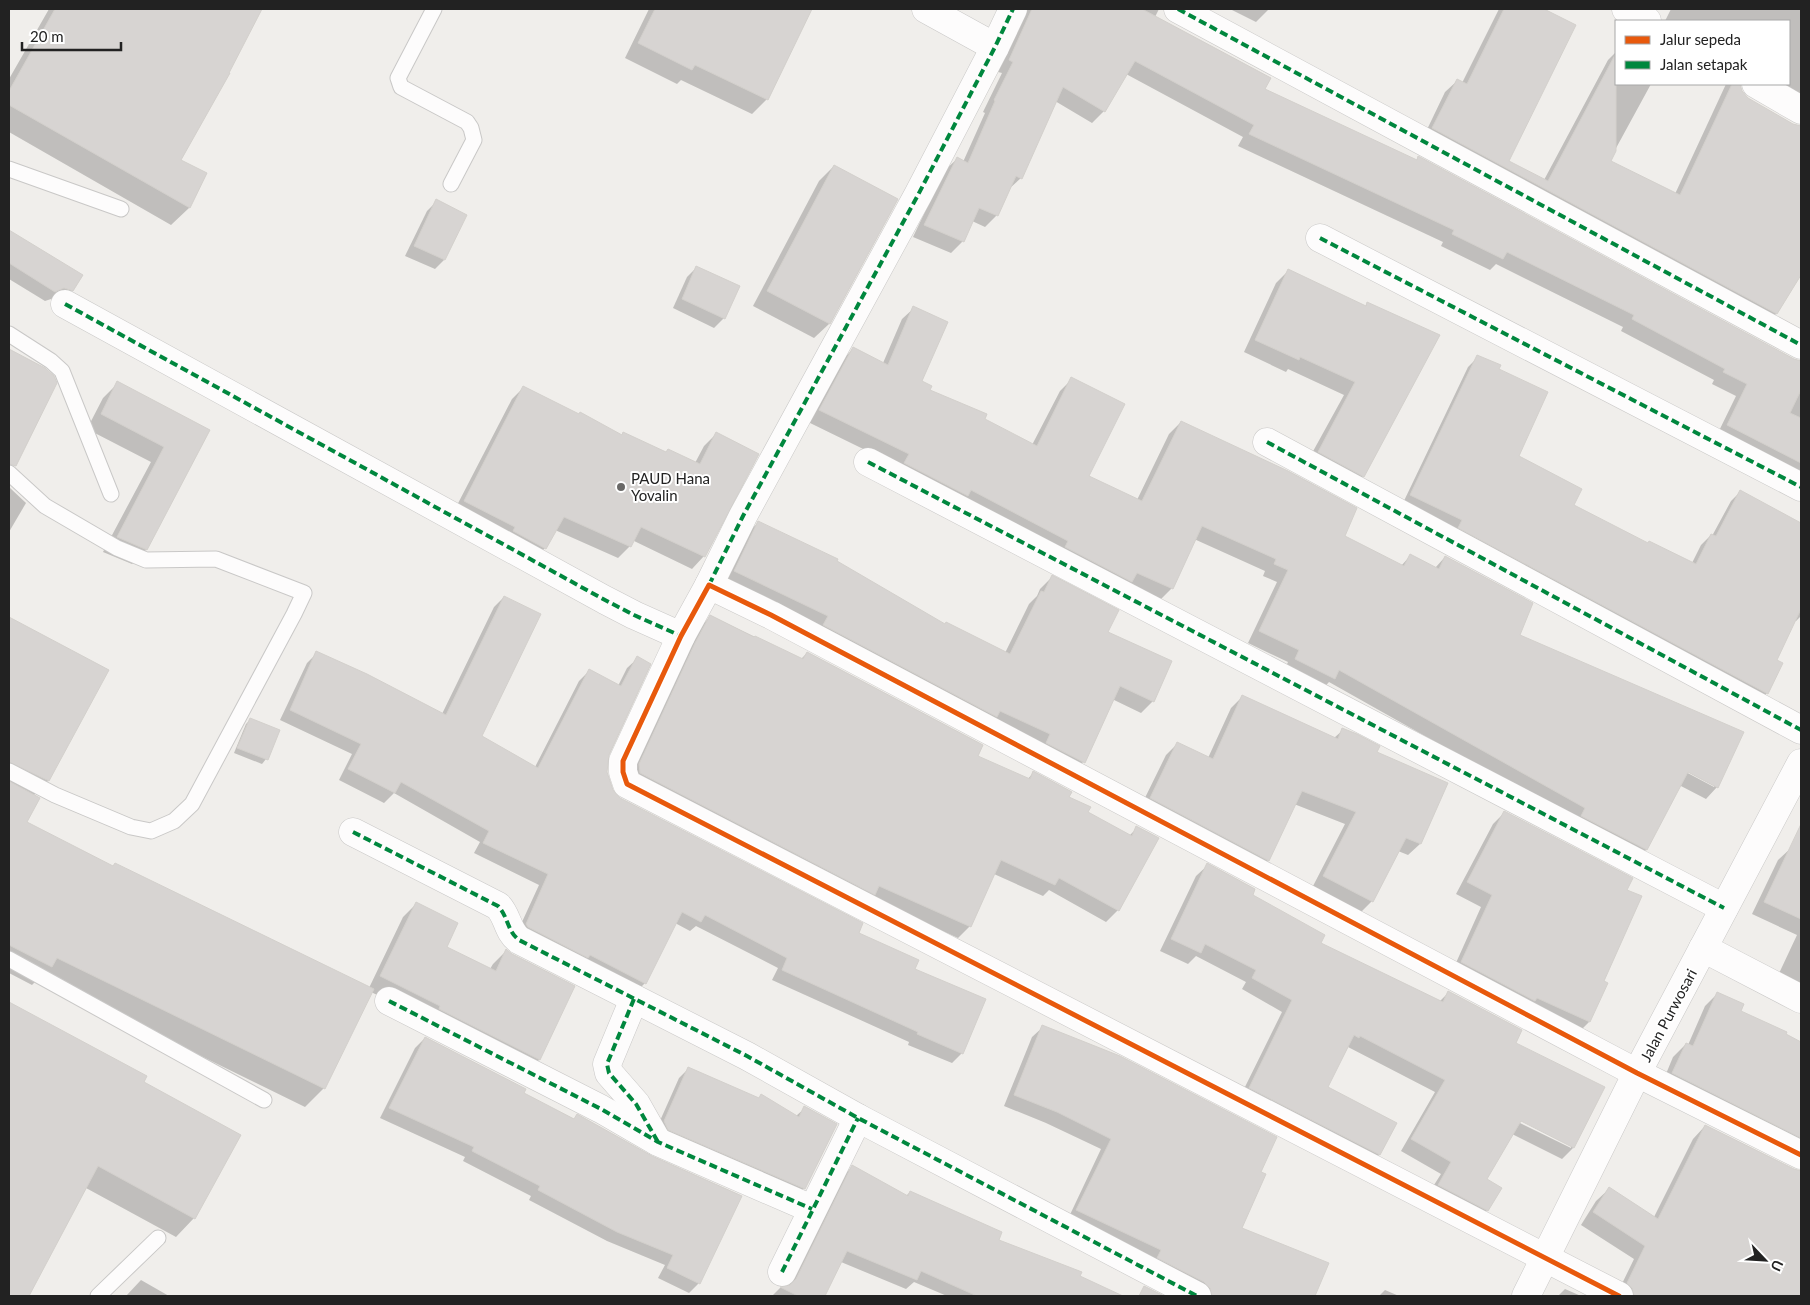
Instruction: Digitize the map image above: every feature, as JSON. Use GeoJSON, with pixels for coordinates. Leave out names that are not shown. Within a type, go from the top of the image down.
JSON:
{"type":"FeatureCollection","features":[{"type":"Feature","properties":{"kind":"street"},"geometry":{"type":"LineString","coordinates":[[926,9],[995,47]]}},
{"type":"Feature","properties":{"kind":"street"},"geometry":{"type":"LineString","coordinates":[[1013,9],[918,196],[743,516],[681,636],[623,761],[622,772],[627,784],[1619,1296]]}},
{"type":"Feature","properties":{"kind":"street"},"geometry":{"type":"LineString","coordinates":[[1178,9],[1801,345]]}},
{"type":"Feature","properties":{"kind":"street"},"geometry":{"type":"LineString","coordinates":[[1758,85],[1801,110]]}},
{"type":"Feature","properties":{"kind":"street"},"geometry":{"type":"LineString","coordinates":[[1320,238],[1801,487]]}},
{"type":"Feature","properties":{"kind":"street"},"geometry":{"type":"LineString","coordinates":[[65,304],[634,616],[681,636]]}},
{"type":"Feature","properties":{"kind":"street"},"geometry":{"type":"LineString","coordinates":[[1268,442],[1801,730]]}},
{"type":"Feature","properties":{"kind":"street"},"geometry":{"type":"LineString","coordinates":[[868,462],[1724,908]]}},
{"type":"Feature","properties":{"kind":"street"},"geometry":{"type":"LineString","coordinates":[[709,585],[771,615],[1637,1073],[1801,1155]]}},
{"type":"Feature","properties":{"kind":"street","name":"Jalan Purwosari"},"geometry":{"type":"LineString","coordinates":[[1526,1296],[1637,1073],[1801,762]]}},
{"type":"Feature","properties":{"kind":"street"},"geometry":{"type":"LineString","coordinates":[[353,832],[498,906],[503,911],[511,933],[519,940],[747,1056],[858,1118],[1197,1296]]}},
{"type":"Feature","properties":{"kind":"street"},"geometry":{"type":"LineString","coordinates":[[1703,948],[1801,999]]}},
{"type":"Feature","properties":{"kind":"street"},"geometry":{"type":"LineString","coordinates":[[634,999],[607,1064],[609,1073],[636,1104],[658,1142]]}},
{"type":"Feature","properties":{"kind":"street"},"geometry":{"type":"LineString","coordinates":[[389,1001],[601,1108],[658,1142],[812,1210]]}},
{"type":"Feature","properties":{"kind":"street"},"geometry":{"type":"LineString","coordinates":[[782,1272],[858,1118]]}},
{"type":"Feature","properties":{"kind":"lane"},"geometry":{"type":"LineString","coordinates":[[434,9],[398,78],[402,87],[467,122],[471,128],[474,140],[451,184]]}},
{"type":"Feature","properties":{"kind":"lane"},"geometry":{"type":"LineString","coordinates":[[9,169],[121,209]]}},
{"type":"Feature","properties":{"kind":"lane"},"geometry":{"type":"LineString","coordinates":[[9,334],[51,361],[62,371],[112,494]]}},
{"type":"Feature","properties":{"kind":"lane"},"geometry":{"type":"LineString","coordinates":[[9,473],[45,506],[117,548],[146,560],[216,559],[304,592],[192,804],[174,820],[151,831],[131,828],[55,795],[9,771]]}},
{"type":"Feature","properties":{"kind":"lane"},"geometry":{"type":"LineString","coordinates":[[9,960],[264,1100]]}},
{"type":"Feature","properties":{"kind":"lane"},"geometry":{"type":"LineString","coordinates":[[98,1296],[158,1238]]}},
{"type":"Feature","properties":{"kind":"building"},"geometry":{"type":"Polygon","coordinates":[[[55,9],[262,9],[230,73],[181,160],[207,173],[190,208],[9,105],[9,91],[55,9]]]}},
{"type":"Feature","properties":{"kind":"building"},"geometry":{"type":"Polygon","coordinates":[[[655,9],[812,9],[768,100],[695,65],[692,70],[638,43],[655,9]]]}},
{"type":"Feature","properties":{"kind":"building"},"geometry":{"type":"Polygon","coordinates":[[[1032,9],[1142,9],[1271,78],[1265,89],[1417,160],[1418,156],[1794,359],[1801,361],[1801,390],[1790,413],[1801,418],[1801,463],[1727,425],[1747,384],[1723,372],[1725,369],[1632,319],[1634,315],[1507,252],[1503,259],[1452,234],[1454,230],[1249,134],[1254,125],[1135,61],[1105,112],[1063,87],[1022,179],[1016,176],[998,216],[979,208],[964,242],[924,225],[957,157],[968,163],[994,100],[1013,62],[1009,60],[1032,9]]]}},
{"type":"Feature","properties":{"kind":"building"},"geometry":{"type":"Polygon","coordinates":[[[1504,9],[1544,9],[1576,25],[1509,161],[1548,181],[1615,55],[1616,151],[1611,161],[1680,195],[1732,85],[1740,85],[1742,91],[1748,98],[1793,124],[1801,126],[1801,275],[1777,314],[1432,128],[1457,79],[1467,84],[1504,9]]]}},
{"type":"Feature","properties":{"kind":"building"},"geometry":{"type":"Polygon","coordinates":[[[834,165],[898,199],[830,324],[767,291],[834,165]]]}},
{"type":"Feature","properties":{"kind":"building"},"geometry":{"type":"Polygon","coordinates":[[[436,199],[467,215],[445,260],[414,246],[436,199]]]}},
{"type":"Feature","properties":{"kind":"building"},"geometry":{"type":"Polygon","coordinates":[[[9,230],[83,275],[73,291],[64,288],[55,292],[9,263],[9,230]]]}},
{"type":"Feature","properties":{"kind":"building"},"geometry":{"type":"Polygon","coordinates":[[[696,266],[740,286],[725,319],[682,299],[696,266]]]}},
{"type":"Feature","properties":{"kind":"building"},"geometry":{"type":"Polygon","coordinates":[[[1288,269],[1366,306],[1367,302],[1440,335],[1364,477],[1318,452],[1355,382],[1300,357],[1299,360],[1255,340],[1288,269]]]}},
{"type":"Feature","properties":{"kind":"building"},"geometry":{"type":"Polygon","coordinates":[[[913,306],[948,322],[922,381],[932,386],[930,390],[987,414],[985,419],[1037,446],[1071,377],[1125,404],[1089,476],[1142,501],[1181,421],[1288,471],[1357,508],[1345,536],[1404,566],[1410,554],[1439,569],[1445,556],[1533,603],[1520,635],[1744,732],[1718,788],[1688,772],[1647,850],[1581,816],[1585,808],[1339,670],[1335,679],[1295,659],[1299,650],[1259,631],[1288,570],[1274,564],[1276,559],[1202,526],[1173,589],[1137,573],[1132,582],[1065,547],[1068,541],[971,490],[968,496],[904,463],[909,454],[819,410],[853,347],[888,365],[913,306]]]}},
{"type":"Feature","properties":{"kind":"building"},"geometry":{"type":"Polygon","coordinates":[[[9,349],[45,368],[54,376],[57,383],[16,466],[9,464],[9,349]]]}},
{"type":"Feature","properties":{"kind":"building"},"geometry":{"type":"Polygon","coordinates":[[[1477,355],[1501,365],[1499,369],[1548,392],[1519,456],[1582,489],[1574,505],[1648,543],[1649,541],[1696,564],[1711,534],[1716,536],[1740,490],[1801,523],[1801,609],[1777,660],[1783,663],[1768,694],[1458,528],[1462,520],[1410,495],[1477,355]]]}},
{"type":"Feature","properties":{"kind":"building"},"geometry":{"type":"Polygon","coordinates":[[[117,381],[210,430],[147,550],[117,537],[164,447],[101,414],[117,381]]]}},
{"type":"Feature","properties":{"kind":"building"},"geometry":{"type":"Polygon","coordinates":[[[523,386],[579,414],[580,412],[622,435],[623,432],[666,452],[668,449],[700,464],[716,432],[759,454],[705,557],[641,527],[631,547],[564,517],[546,549],[513,531],[515,527],[464,501],[523,386]]]}},
{"type":"Feature","properties":{"kind":"building"},"geometry":{"type":"Polygon","coordinates":[[[758,521],[838,559],[837,561],[945,624],[946,622],[1010,654],[1041,591],[1044,592],[1052,575],[1119,610],[1108,632],[1172,661],[1154,702],[1120,686],[1085,763],[1046,743],[1050,734],[1000,711],[997,717],[823,625],[828,616],[734,571],[758,521]]]}},
{"type":"Feature","properties":{"kind":"building"},"geometry":{"type":"Polygon","coordinates":[[[504,596],[541,614],[482,736],[538,768],[589,669],[621,686],[637,656],[651,664],[609,755],[607,772],[613,790],[620,798],[863,923],[859,933],[919,960],[915,969],[986,999],[963,1054],[782,970],[787,958],[705,915],[701,922],[682,912],[646,984],[590,955],[588,958],[528,927],[526,924],[548,874],[483,843],[489,831],[401,782],[395,793],[348,769],[361,744],[290,710],[316,651],[367,674],[446,715],[504,596]]]}},
{"type":"Feature","properties":{"kind":"building"},"geometry":{"type":"Polygon","coordinates":[[[710,615],[803,659],[807,652],[983,745],[978,756],[1030,779],[1033,771],[1072,792],[1069,797],[1091,807],[1088,812],[1132,836],[1136,826],[1159,838],[1119,911],[1059,878],[1055,885],[1001,860],[971,927],[879,886],[875,895],[640,773],[639,764],[710,615]]]}},
{"type":"Feature","properties":{"kind":"building"},"geometry":{"type":"Polygon","coordinates":[[[9,617],[109,670],[49,781],[9,762],[9,617]]]}},
{"type":"Feature","properties":{"kind":"building"},"geometry":{"type":"Polygon","coordinates":[[[1242,695],[1338,739],[1342,728],[1357,734],[1380,746],[1377,752],[1448,783],[1421,844],[1406,838],[1373,902],[1323,876],[1356,812],[1302,791],[1269,861],[1150,798],[1177,742],[1213,759],[1242,695]]]}},
{"type":"Feature","properties":{"kind":"building"},"geometry":{"type":"Polygon","coordinates":[[[250,718],[280,730],[268,760],[237,748],[250,718]]]}},
{"type":"Feature","properties":{"kind":"building"},"geometry":{"type":"Polygon","coordinates":[[[9,781],[40,798],[27,822],[113,866],[115,863],[374,989],[325,1089],[57,958],[52,967],[9,945],[9,781]]]}},
{"type":"Feature","properties":{"kind":"building"},"geometry":{"type":"Polygon","coordinates":[[[1504,811],[1633,878],[1627,890],[1642,896],[1604,981],[1608,983],[1590,1022],[1537,998],[1535,1001],[1461,962],[1492,895],[1467,882],[1504,811]]]}},
{"type":"Feature","properties":{"kind":"building"},"geometry":{"type":"Polygon","coordinates":[[[1801,824],[1801,919],[1764,902],[1801,824]]]}},
{"type":"Feature","properties":{"kind":"building"},"geometry":{"type":"Polygon","coordinates":[[[1207,863],[1255,889],[1253,895],[1325,935],[1321,943],[1443,1002],[1448,991],[1522,1030],[1516,1043],[1605,1087],[1574,1148],[1521,1121],[1487,1179],[1502,1188],[1488,1211],[1438,1185],[1451,1162],[1411,1139],[1445,1080],[1360,1036],[1359,1038],[1354,1035],[1328,1087],[1397,1123],[1380,1155],[1249,1088],[1292,1000],[1252,978],[1256,970],[1205,944],[1201,953],[1171,939],[1207,863]]]}},
{"type":"Feature","properties":{"kind":"building"},"geometry":{"type":"Polygon","coordinates":[[[416,902],[458,923],[447,947],[496,971],[506,949],[512,954],[575,986],[540,1060],[439,1009],[440,1006],[380,976],[416,902]]]}},
{"type":"Feature","properties":{"kind":"building"},"geometry":{"type":"Polygon","coordinates":[[[1717,992],[1744,1004],[1741,1011],[1787,1032],[1786,1034],[1801,1042],[1801,1138],[1672,1073],[1686,1043],[1693,1046],[1717,992]]]}},
{"type":"Feature","properties":{"kind":"building"},"geometry":{"type":"Polygon","coordinates":[[[9,1002],[147,1076],[144,1082],[241,1135],[195,1219],[98,1166],[29,1296],[9,1296],[9,1002]]]}},
{"type":"Feature","properties":{"kind":"building"},"geometry":{"type":"Polygon","coordinates":[[[1042,1025],[1120,1056],[1277,1137],[1261,1172],[1266,1174],[1242,1228],[1329,1263],[1315,1296],[1212,1296],[1210,1288],[1204,1282],[1157,1258],[1161,1250],[1076,1210],[1111,1139],[1057,1112],[1014,1095],[1042,1025]]]}},
{"type":"Feature","properties":{"kind":"building"},"geometry":{"type":"Polygon","coordinates":[[[425,1037],[526,1089],[524,1093],[574,1119],[577,1114],[652,1156],[742,1196],[700,1284],[667,1268],[673,1255],[617,1232],[538,1190],[540,1186],[472,1151],[474,1147],[389,1108],[425,1037]]]}},
{"type":"Feature","properties":{"kind":"building"},"geometry":{"type":"Polygon","coordinates":[[[688,1067],[759,1098],[761,1094],[799,1117],[804,1106],[837,1124],[805,1189],[668,1130],[664,1121],[688,1067]]]}},
{"type":"Feature","properties":{"kind":"building"},"geometry":{"type":"Polygon","coordinates":[[[1705,1125],[1801,1171],[1801,1296],[1634,1296],[1632,1288],[1627,1283],[1645,1246],[1593,1212],[1609,1187],[1658,1219],[1705,1125]]]}},
{"type":"Feature","properties":{"kind":"building"},"geometry":{"type":"Polygon","coordinates":[[[852,1165],[908,1196],[910,1191],[1002,1232],[999,1240],[1082,1272],[1080,1276],[1123,1296],[977,1296],[921,1271],[917,1280],[847,1251],[825,1296],[798,1296],[780,1287],[790,1285],[796,1279],[852,1165]]]}},
{"type":"Feature","properties":{"kind":"building"},"geometry":{"type":"Polygon","coordinates":[[[1144,1286],[1164,1296],[1139,1296],[1144,1286]]]}},
{"type":"Feature","properties":{"kind":"marked path"},"geometry":{"type":"LineString","coordinates":[[709,585],[743,516],[918,195],[1013,9]]}},
{"type":"Feature","properties":{"kind":"marked path"},"geometry":{"type":"LineString","coordinates":[[1178,9],[1801,345]]}},
{"type":"Feature","properties":{"kind":"marked path"},"geometry":{"type":"LineString","coordinates":[[1320,238],[1801,487]]}},
{"type":"Feature","properties":{"kind":"marked path"},"geometry":{"type":"LineString","coordinates":[[65,304],[605,600],[681,636]]}},
{"type":"Feature","properties":{"kind":"marked path"},"geometry":{"type":"LineString","coordinates":[[1267,442],[1801,730]]}},
{"type":"Feature","properties":{"kind":"marked path"},"geometry":{"type":"LineString","coordinates":[[868,462],[1724,908]]}},
{"type":"Feature","properties":{"kind":"marked path"},"geometry":{"type":"LineString","coordinates":[[353,832],[498,906],[512,932],[519,940],[747,1056],[858,1118],[1197,1296]]}},
{"type":"Feature","properties":{"kind":"marked path"},"geometry":{"type":"LineString","coordinates":[[634,999],[607,1064],[609,1073],[636,1104],[658,1142]]}},
{"type":"Feature","properties":{"kind":"marked path"},"geometry":{"type":"LineString","coordinates":[[389,1001],[601,1109],[658,1142],[812,1209]]}},
{"type":"Feature","properties":{"kind":"marked path"},"geometry":{"type":"LineString","coordinates":[[782,1272],[858,1118]]}},
{"type":"Feature","properties":{"kind":"cycle path"},"geometry":{"type":"LineString","coordinates":[[1619,1296],[627,784],[623,772],[623,761],[681,636],[709,585],[771,615],[1637,1073],[1801,1155]]}},
{"type":"Feature","properties":{"kind":"place","name":"PAUD Hana Yovalin"},"geometry":{"type":"Point","coordinates":[621,487]}}]}
